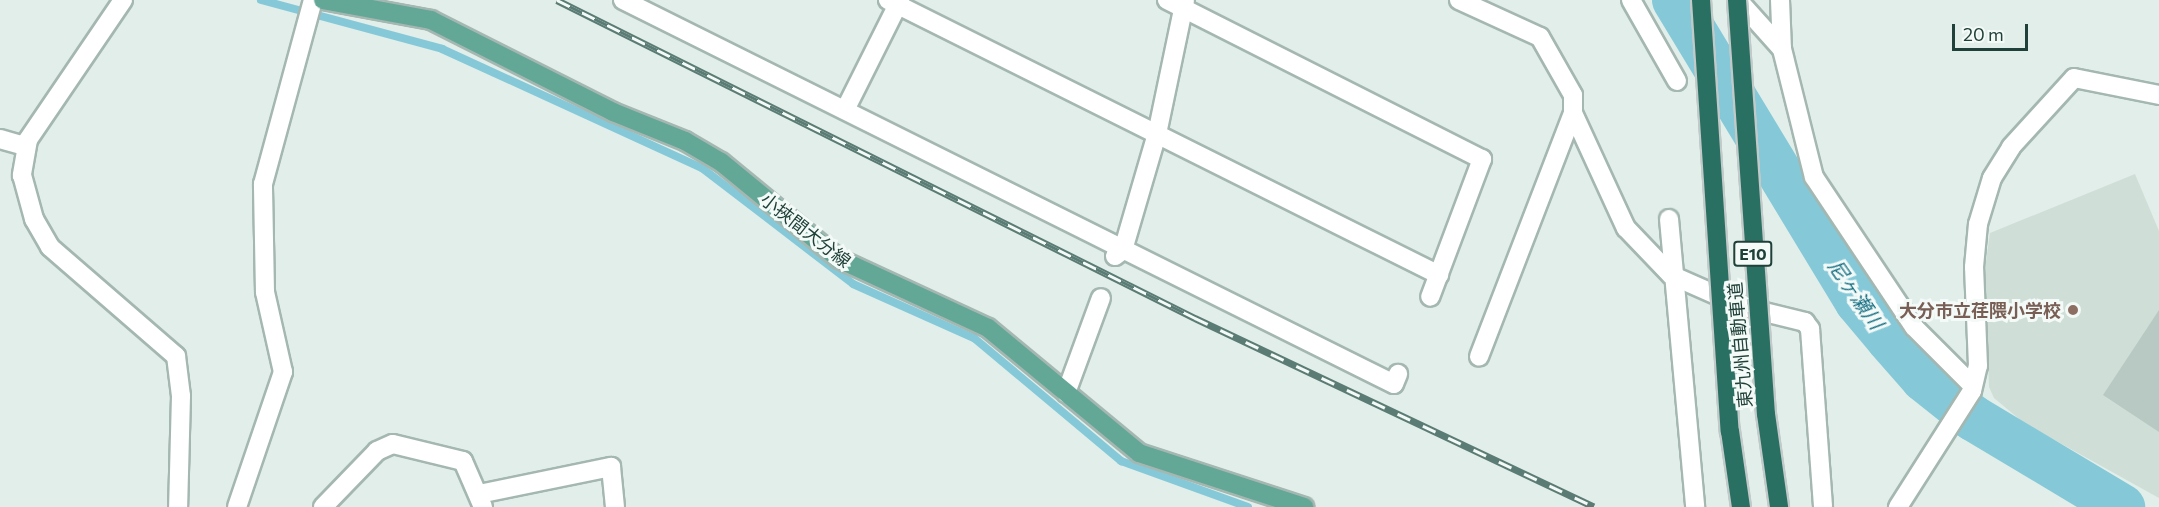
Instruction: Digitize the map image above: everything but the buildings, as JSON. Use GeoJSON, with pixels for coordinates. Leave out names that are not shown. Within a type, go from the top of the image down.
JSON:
{"type":"FeatureCollection","features":[{"type":"Feature","properties":{"kind":"highway","name":"東九州自動車道"},"geometry":{"type":"LineString","coordinates":[[1701,0],[1730,432],[1741,507]]}},
{"type":"Feature","properties":{"kind":"highway","name":"東九州自動車道"},"geometry":{"type":"LineString","coordinates":[[1737,0],[1766,414],[1779,507]]}},
{"type":"Feature","properties":{"kind":"main road","name":"小挾間大分線"},"geometry":{"type":"LineString","coordinates":[[323,0],[431,20],[623,116],[693,145],[839,259],[988,328],[1139,453],[1264,500],[1304,507]]}},
{"type":"Feature","properties":{"kind":"street"},"geometry":{"type":"LineString","coordinates":[[123,0],[25,146],[24,190],[50,247],[176,357],[181,396],[178,507]]}},
{"type":"Feature","properties":{"kind":"street"},"geometry":{"type":"LineString","coordinates":[[237,507],[283,372],[265,292],[263,184],[314,0]]}},
{"type":"Feature","properties":{"kind":"street"},"geometry":{"type":"LineString","coordinates":[[624,0],[845,110],[1119,253],[1394,384],[1398,374]]}},
{"type":"Feature","properties":{"kind":"street"},"geometry":{"type":"LineString","coordinates":[[1459,0],[1540,37],[1573,95],[1573,113],[1479,356]]}},
{"type":"Feature","properties":{"kind":"street"},"geometry":{"type":"LineString","coordinates":[[1631,0],[1677,81]]}},
{"type":"Feature","properties":{"kind":"street"},"geometry":{"type":"LineString","coordinates":[[1737,0],[1782,48]]}},
{"type":"Feature","properties":{"kind":"street"},"geometry":{"type":"LineString","coordinates":[[1780,0],[1782,48],[1814,177],[1914,327],[1973,386]]}},
{"type":"Feature","properties":{"kind":"street"},"geometry":{"type":"LineString","coordinates":[[845,110],[895,2],[1438,275]]}},
{"type":"Feature","properties":{"kind":"street"},"geometry":{"type":"LineString","coordinates":[[1119,253],[1156,134],[1178,3],[1482,159],[1431,297]]}},
{"type":"Feature","properties":{"kind":"street"},"geometry":{"type":"LineString","coordinates":[[1898,507],[1973,386],[1978,224],[1992,178],[2011,147],[2074,78],[2159,95]]}},
{"type":"Feature","properties":{"kind":"street"},"geometry":{"type":"LineString","coordinates":[[1573,113],[1626,228],[1671,275],[1744,307],[1805,322],[1810,329],[1823,507]]}},
{"type":"Feature","properties":{"kind":"street"},"geometry":{"type":"LineString","coordinates":[[0,139],[25,146]]}},
{"type":"Feature","properties":{"kind":"street"},"geometry":{"type":"LineString","coordinates":[[1669,219],[1671,275],[1695,507]]}},
{"type":"Feature","properties":{"kind":"street"},"geometry":{"type":"LineString","coordinates":[[1066,393],[1101,298]]}},
{"type":"Feature","properties":{"kind":"street"},"geometry":{"type":"LineString","coordinates":[[323,507],[377,451],[393,444],[463,461],[481,501],[611,467],[615,507]]}},
{"type":"Feature","properties":{"kind":"shaded area","name":"大分市立荏隈小学校"},"geometry":{"type":"Polygon","coordinates":[[[2135,174],[2159,231],[2159,498],[2024,423],[1994,398],[1989,387],[1985,268],[1990,233],[2135,174]]]}},
{"type":"Feature","properties":{"kind":"waterway"},"geometry":{"type":"LineString","coordinates":[[261,0],[442,49],[702,168],[853,284],[974,338],[1121,461],[1248,507]]}},
{"type":"Feature","properties":{"kind":"waterway","name":"尼ヶ瀬川"},"geometry":{"type":"LineString","coordinates":[[1675,0],[1858,302],[1924,379],[1973,418],[2122,507]]}},
{"type":"Feature","properties":{"kind":"railway"},"geometry":{"type":"LineString","coordinates":[[557,0],[1195,318],[1594,507]]}},
{"type":"Feature","properties":{"kind":"place","name":"大分市立荏隈小学校"},"geometry":{"type":"Point","coordinates":[2073,310]}}]}
